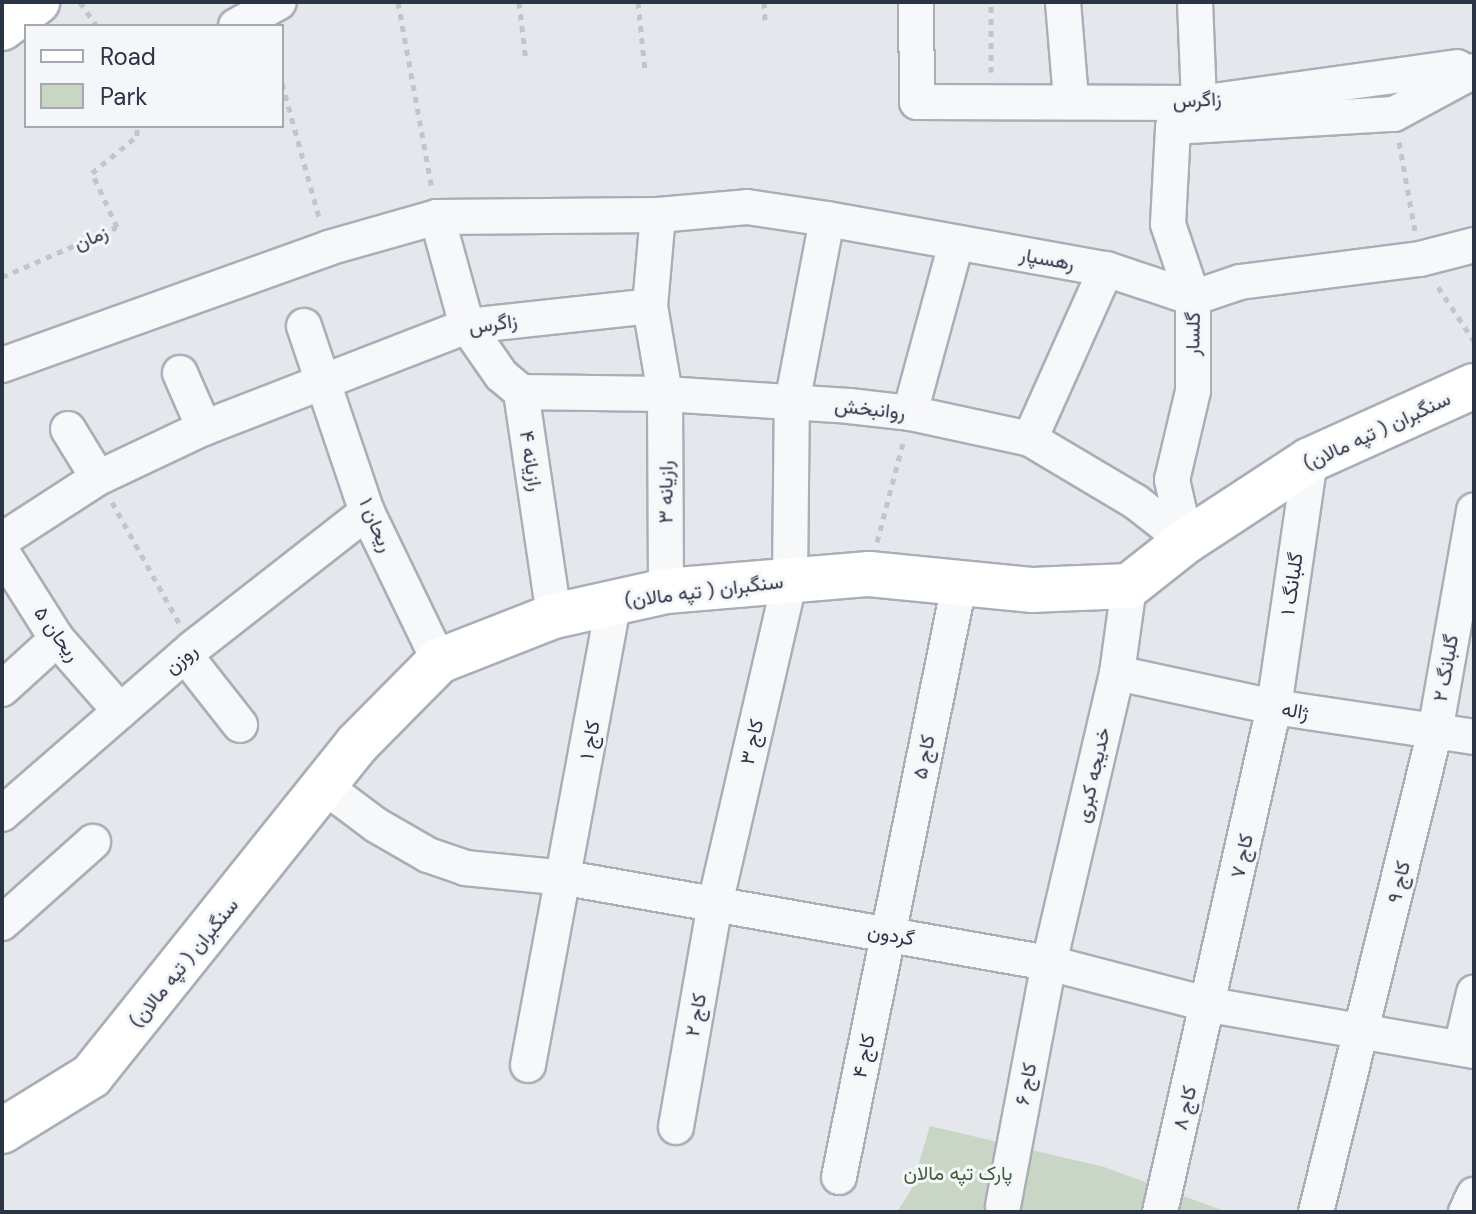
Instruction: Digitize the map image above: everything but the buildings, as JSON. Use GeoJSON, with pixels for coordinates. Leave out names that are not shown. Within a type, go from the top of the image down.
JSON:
{"type":"FeatureCollection","features":[{"type":"Feature","properties":{"kind":"main road"},"geometry":{"type":"LineString","coordinates":[[2,28],[37,2]]}},
{"type":"Feature","properties":{"kind":"main road","name":"سنگبران ( تپه مالان)"},"geometry":{"type":"LineString","coordinates":[[2,1131],[91,1076],[357,744],[439,661],[554,616],[666,591],[869,574],[960,580],[1033,590],[1129,586],[1186,541],[1310,460],[1474,386]]}},
{"type":"Feature","properties":{"kind":"street","name":"زاگرس"},"geometry":{"type":"LineString","coordinates":[[916,2],[917,102],[1071,99],[1199,103],[1423,75],[1474,63]]}},
{"type":"Feature","properties":{"kind":"street"},"geometry":{"type":"LineString","coordinates":[[1063,2],[1071,99]]}},
{"type":"Feature","properties":{"kind":"street"},"geometry":{"type":"LineString","coordinates":[[1195,2],[1199,103]]}},
{"type":"Feature","properties":{"kind":"street","name":"زاگرس"},"geometry":{"type":"LineString","coordinates":[[1173,127],[1394,114],[1474,71]]}},
{"type":"Feature","properties":{"kind":"street","name":"گلسار"},"geometry":{"type":"LineString","coordinates":[[1173,127],[1168,224],[1193,298],[1193,391],[1172,480],[1186,541]]}},
{"type":"Feature","properties":{"kind":"street"},"geometry":{"type":"LineString","coordinates":[[2,365],[328,248],[437,217],[658,215],[747,207],[827,219]]}},
{"type":"Feature","properties":{"kind":"street"},"geometry":{"type":"LineString","coordinates":[[650,306],[658,215]]}},
{"type":"Feature","properties":{"kind":"street"},"geometry":{"type":"LineString","coordinates":[[437,217],[467,326],[501,375],[521,392]]}},
{"type":"Feature","properties":{"kind":"street","name":"رهسپار"},"geometry":{"type":"LineString","coordinates":[[827,219],[1106,269],[1193,298]]}},
{"type":"Feature","properties":{"kind":"street","name":"کاج ۳"},"geometry":{"type":"LineString","coordinates":[[715,904],[790,580],[792,403],[827,219]]}},
{"type":"Feature","properties":{"kind":"street"},"geometry":{"type":"LineString","coordinates":[[910,413],[956,244]]}},
{"type":"Feature","properties":{"kind":"street"},"geometry":{"type":"LineString","coordinates":[[1193,298],[1240,282],[1420,259],[1474,245]]}},
{"type":"Feature","properties":{"kind":"street"},"geometry":{"type":"LineString","coordinates":[[1030,439],[1106,269]]}},
{"type":"Feature","properties":{"kind":"street","name":"زاگرس"},"geometry":{"type":"LineString","coordinates":[[2,540],[98,478],[204,428],[326,384],[467,326],[650,306]]}},
{"type":"Feature","properties":{"kind":"street","name":"رازیانه ۳"},"geometry":{"type":"LineString","coordinates":[[650,306],[665,394],[666,591]]}},
{"type":"Feature","properties":{"kind":"street","name":"ریحان ۱"},"geometry":{"type":"LineString","coordinates":[[304,326],[367,512],[439,661]]}},
{"type":"Feature","properties":{"kind":"street"},"geometry":{"type":"LineString","coordinates":[[180,373],[204,428]]}},
{"type":"Feature","properties":{"kind":"street","name":"روانبخش"},"geometry":{"type":"LineString","coordinates":[[521,392],[665,394],[910,413],[1030,439],[1136,502],[1186,541]]}},
{"type":"Feature","properties":{"kind":"street","name":"رازیانه ۴"},"geometry":{"type":"LineString","coordinates":[[521,392],[554,616]]}},
{"type":"Feature","properties":{"kind":"street"},"geometry":{"type":"LineString","coordinates":[[68,429],[98,478]]}},
{"type":"Feature","properties":{"kind":"street","name":"گلبانگ ۱"},"geometry":{"type":"LineString","coordinates":[[1274,707],[1310,460]]}},
{"type":"Feature","properties":{"kind":"street","name":"گلبانگ ۲"},"geometry":{"type":"LineString","coordinates":[[1435,732],[1474,510]]}},
{"type":"Feature","properties":{"kind":"street","name":"روزن"},"geometry":{"type":"LineString","coordinates":[[2,814],[189,652],[367,512]]}},
{"type":"Feature","properties":{"kind":"street","name":"ریحان ۵"},"geometry":{"type":"LineString","coordinates":[[2,552],[57,639],[120,711]]}},
{"type":"Feature","properties":{"kind":"street","name":"کاج ۵"},"geometry":{"type":"LineString","coordinates":[[889,934],[960,580]]}},
{"type":"Feature","properties":{"kind":"street","name":"خدیجه کبری"},"geometry":{"type":"LineString","coordinates":[[1049,963],[1117,673],[1129,586]]}},
{"type":"Feature","properties":{"kind":"street","name":"کاج ۱"},"geometry":{"type":"LineString","coordinates":[[528,1065],[566,878],[614,602]]}},
{"type":"Feature","properties":{"kind":"street"},"geometry":{"type":"LineString","coordinates":[[2,689],[57,639]]}},
{"type":"Feature","properties":{"kind":"street"},"geometry":{"type":"LineString","coordinates":[[189,652],[240,725]]}},
{"type":"Feature","properties":{"kind":"street","name":"ژاله"},"geometry":{"type":"LineString","coordinates":[[1117,673],[1274,707],[1474,737]]}},
{"type":"Feature","properties":{"kind":"street","name":"کاج ۷"},"geometry":{"type":"LineString","coordinates":[[1210,1005],[1274,707]]}},
{"type":"Feature","properties":{"kind":"street","name":"کاج ۹"},"geometry":{"type":"LineString","coordinates":[[1316,1212],[1364,1032],[1435,732]]}},
{"type":"Feature","properties":{"kind":"street","name":"گردون"},"geometry":{"type":"LineString","coordinates":[[324,786],[428,855],[465,868],[566,878],[889,934],[1049,963],[1210,1005],[1467,1049]]}},
{"type":"Feature","properties":{"kind":"street"},"geometry":{"type":"LineString","coordinates":[[2,923],[93,842]]}},
{"type":"Feature","properties":{"kind":"street","name":"کاج ۲"},"geometry":{"type":"LineString","coordinates":[[676,1127],[715,904]]}},
{"type":"Feature","properties":{"kind":"street","name":"کاج ۴"},"geometry":{"type":"LineString","coordinates":[[839,1177],[889,934]]}},
{"type":"Feature","properties":{"kind":"street","name":"کاج ۶"},"geometry":{"type":"LineString","coordinates":[[1003,1206],[1049,963]]}},
{"type":"Feature","properties":{"kind":"street"},"geometry":{"type":"LineString","coordinates":[[1467,1049],[1474,993]]}},
{"type":"Feature","properties":{"kind":"street","name":"کاج ۸"},"geometry":{"type":"LineString","coordinates":[[1160,1212],[1210,1005]]}},
{"type":"Feature","properties":{"kind":"street"},"geometry":{"type":"LineString","coordinates":[[1466,1212],[1474,1195]]}},
{"type":"Feature","properties":{"kind":"path"},"geometry":{"type":"LineString","coordinates":[[80,2],[96,24]]}},
{"type":"Feature","properties":{"kind":"path"},"geometry":{"type":"LineString","coordinates":[[398,2],[437,217]]}},
{"type":"Feature","properties":{"kind":"path"},"geometry":{"type":"LineString","coordinates":[[519,2],[526,62]]}},
{"type":"Feature","properties":{"kind":"path"},"geometry":{"type":"LineString","coordinates":[[638,2],[645,70]]}},
{"type":"Feature","properties":{"kind":"path"},"geometry":{"type":"LineString","coordinates":[[764,2],[765,22]]}},
{"type":"Feature","properties":{"kind":"path"},"geometry":{"type":"LineString","coordinates":[[991,2],[991,101]]}},
{"type":"Feature","properties":{"kind":"path"},"geometry":{"type":"LineString","coordinates":[[284,90],[328,248]]}},
{"type":"Feature","properties":{"kind":"path","name":"زمان"},"geometry":{"type":"LineString","coordinates":[[2,277],[117,227],[92,173],[137,136],[137,128]]}},
{"type":"Feature","properties":{"kind":"path"},"geometry":{"type":"LineString","coordinates":[[869,574],[910,413]]}},
{"type":"Feature","properties":{"kind":"path"},"geometry":{"type":"LineString","coordinates":[[98,478],[189,652]]}},
{"type":"Feature","properties":{"kind":"green space","name":"پارک تپه مالان"},"geometry":{"type":"Polygon","coordinates":[[[930,1126],[1104,1167],[1227,1212],[897,1212],[911,1190],[930,1126]]]}}]}
